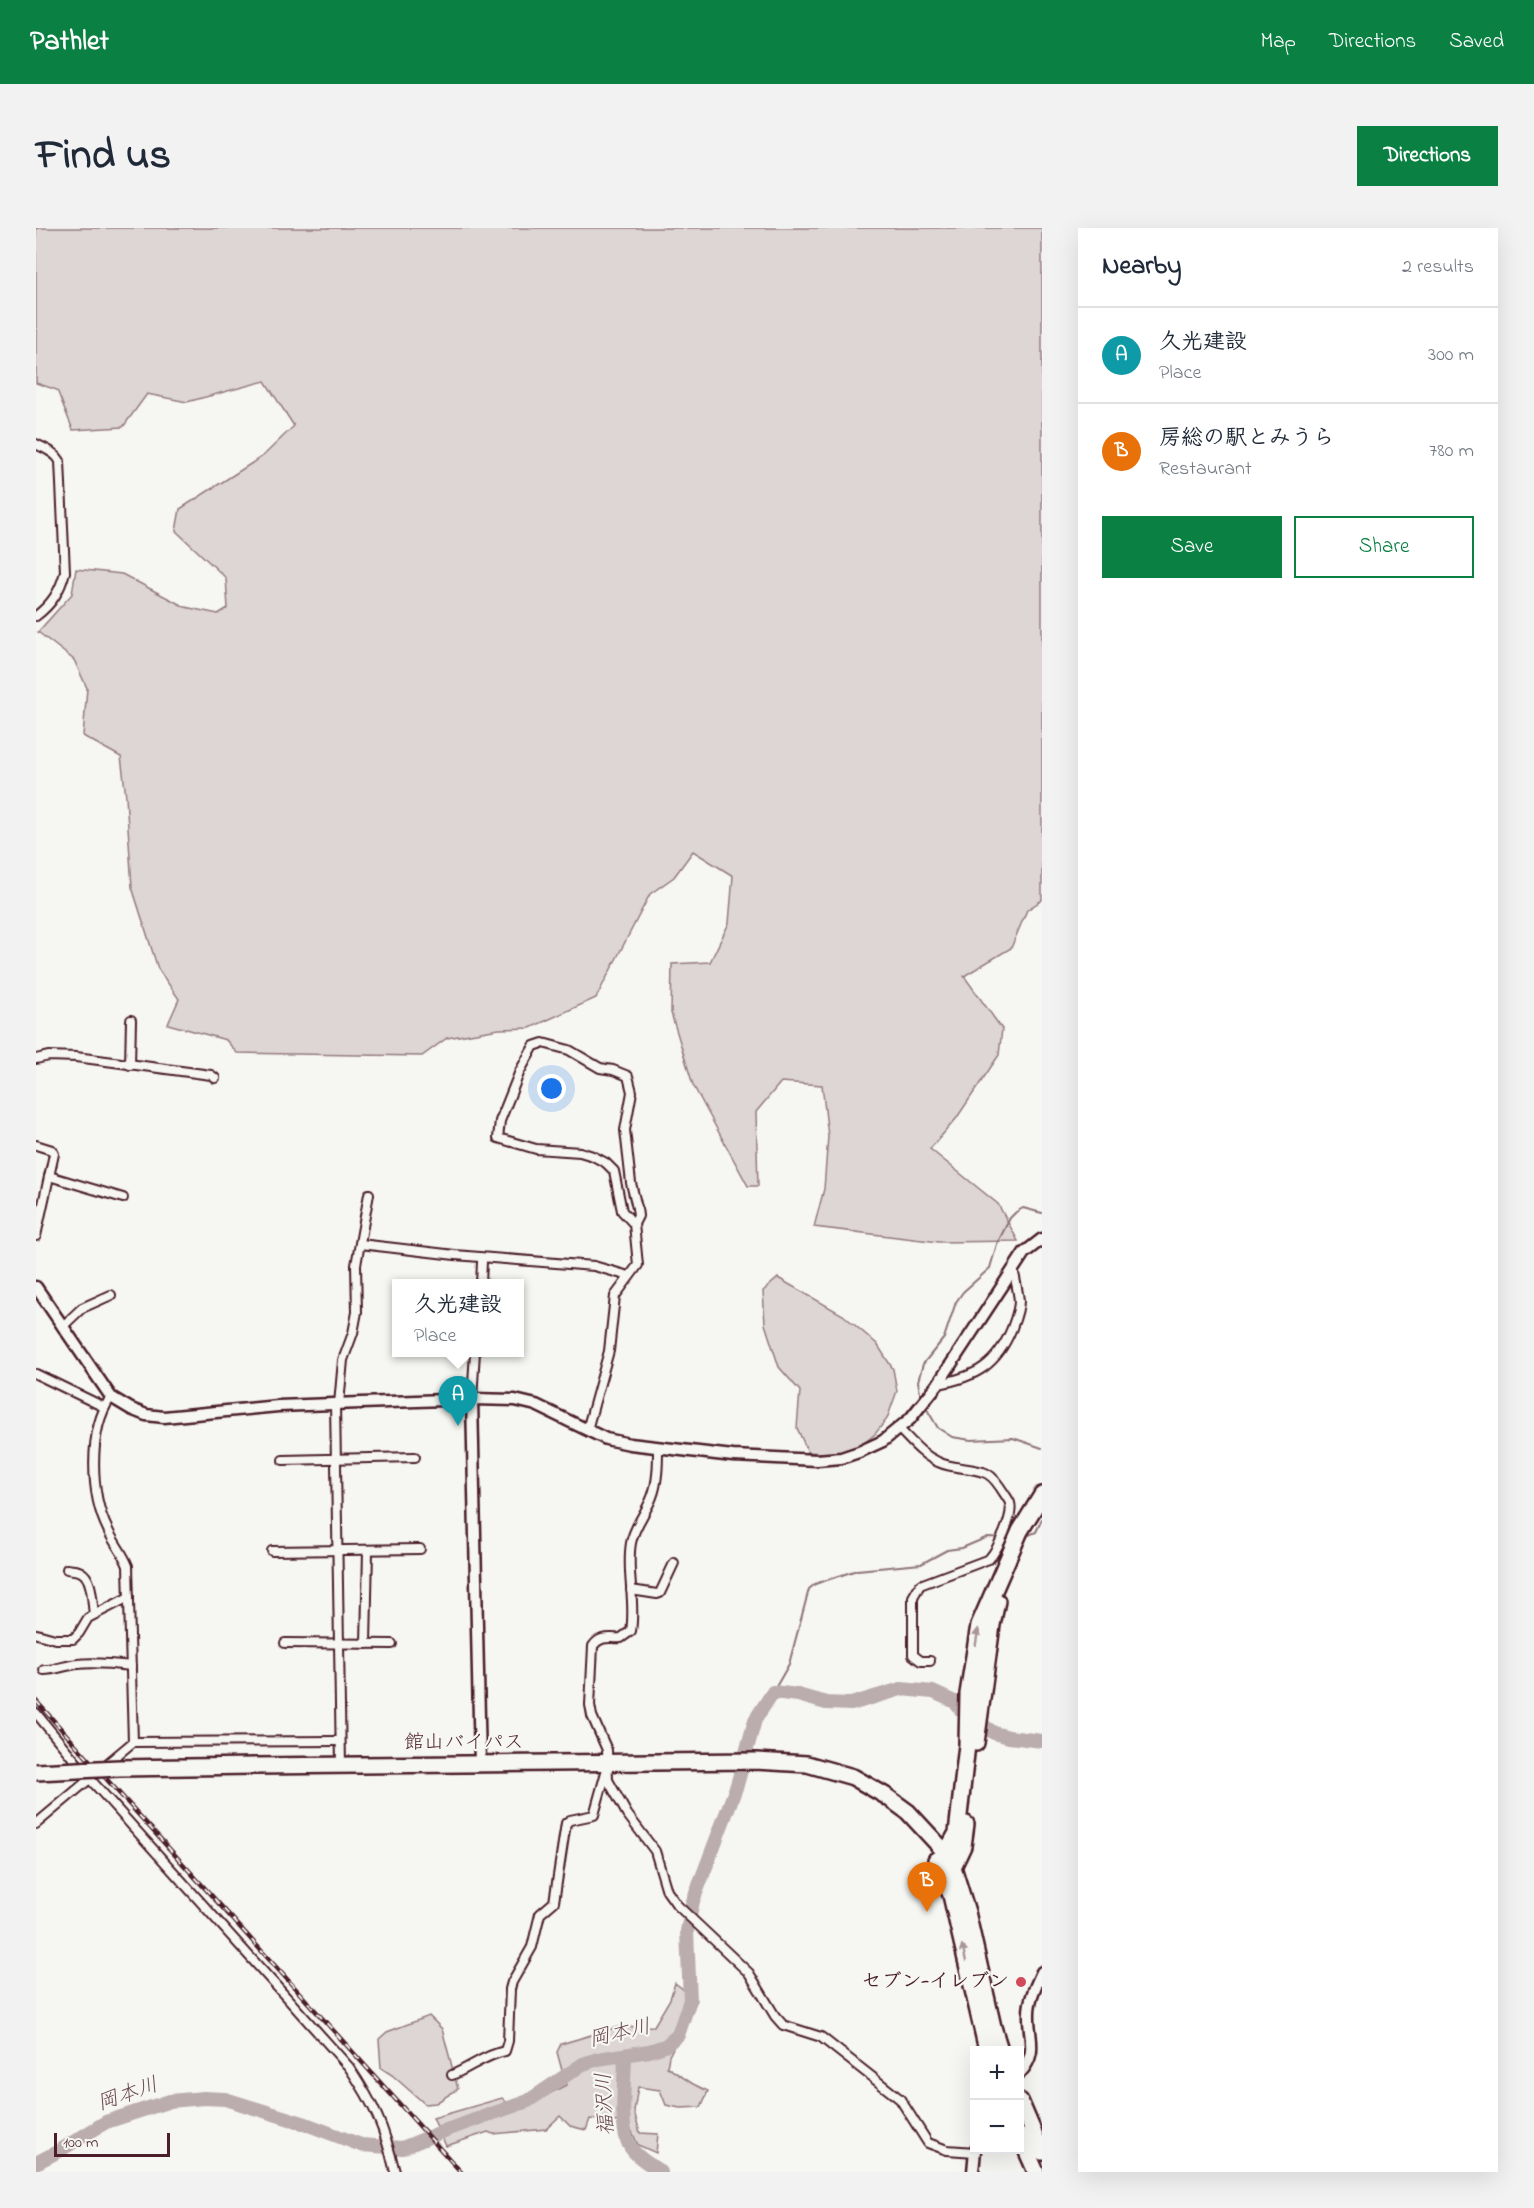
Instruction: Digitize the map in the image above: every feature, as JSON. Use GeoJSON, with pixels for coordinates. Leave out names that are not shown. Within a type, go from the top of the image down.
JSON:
{"type":"FeatureCollection","features":[{"type":"Feature","properties":{"kind":"highway"},"geometry":{"type":"LineString","coordinates":[[946,1861],[960,1854],[965,1838],[975,1695],[992,1625],[1000,1557],[1042,1495]]}},
{"type":"Feature","properties":{"kind":"highway","name":"館山バイパス"},"geometry":{"type":"LineString","coordinates":[[36,1772],[119,1768],[480,1764],[606,1768],[713,1761],[807,1764],[825,1768],[853,1777],[886,1796],[922,1838],[946,1861],[967,1912],[999,2046]]}},
{"type":"Feature","properties":{"kind":"highway","name":"館山バイパス"},"geometry":{"type":"LineString","coordinates":[[946,1861],[951,1895],[986,2046]]}},
{"type":"Feature","properties":{"kind":"highway"},"geometry":{"type":"LineString","coordinates":[[1024,2110],[1042,2152]]}},
{"type":"Feature","properties":{"kind":"highway"},"geometry":{"type":"LineString","coordinates":[[1024,2145],[1036,2172]]}},
{"type":"Feature","properties":{"kind":"street"},"geometry":{"type":"LineString","coordinates":[[36,444],[50,451],[60,461],[65,572],[60,590],[46,609],[36,616]]}},
{"type":"Feature","properties":{"kind":"street"},"geometry":{"type":"LineString","coordinates":[[130,1065],[131,1020]]}},
{"type":"Feature","properties":{"kind":"street"},"geometry":{"type":"LineString","coordinates":[[586,1430],[609,1351],[615,1296],[638,1265],[634,1224],[638,1216],[631,1183],[625,1130],[632,1092],[628,1076],[600,1068],[569,1050],[543,1042],[534,1046],[520,1071],[500,1121],[498,1138],[536,1149],[580,1152],[606,1163],[614,1171],[622,1211],[634,1224]]}},
{"type":"Feature","properties":{"kind":"street"},"geometry":{"type":"LineString","coordinates":[[36,1059],[49,1056],[76,1057],[211,1075],[215,1078]]}},
{"type":"Feature","properties":{"kind":"street"},"geometry":{"type":"LineString","coordinates":[[36,1145],[52,1150],[54,1154],[36,1236]]}},
{"type":"Feature","properties":{"kind":"street"},"geometry":{"type":"LineString","coordinates":[[49,1176],[123,1198]]}},
{"type":"Feature","properties":{"kind":"street"},"geometry":{"type":"LineString","coordinates":[[340,1765],[335,1459],[337,1404],[343,1360],[353,1333],[357,1312],[356,1265],[369,1194]]}},
{"type":"Feature","properties":{"kind":"street"},"geometry":{"type":"LineString","coordinates":[[36,1287],[111,1396],[131,1409],[146,1415],[164,1416],[278,1406],[472,1399],[515,1400],[536,1405],[606,1439],[733,1456],[817,1460],[841,1458],[859,1452],[883,1441],[910,1419],[938,1384],[1024,1252],[1042,1239]]}},
{"type":"Feature","properties":{"kind":"street"},"geometry":{"type":"LineString","coordinates":[[360,1244],[455,1255],[594,1266],[629,1276]]}},
{"type":"Feature","properties":{"kind":"street"},"geometry":{"type":"LineString","coordinates":[[481,1279],[482,1262]]}},
{"type":"Feature","properties":{"kind":"street"},"geometry":{"type":"LineString","coordinates":[[938,1384],[973,1375],[992,1362],[1008,1339],[1019,1302],[1013,1268]]}},
{"type":"Feature","properties":{"kind":"street"},"geometry":{"type":"LineString","coordinates":[[62,1327],[82,1308],[111,1295]]}},
{"type":"Feature","properties":{"kind":"street"},"geometry":{"type":"LineString","coordinates":[[475,1357],[472,1399],[480,1764]]}},
{"type":"Feature","properties":{"kind":"street"},"geometry":{"type":"LineString","coordinates":[[36,1374],[104,1407]]}},
{"type":"Feature","properties":{"kind":"street"},"geometry":{"type":"LineString","coordinates":[[111,1396],[104,1407],[98,1426],[94,1460],[96,1489],[103,1519],[108,1532],[124,1554],[128,1566],[133,1742]]}},
{"type":"Feature","properties":{"kind":"street"},"geometry":{"type":"LineString","coordinates":[[899,1429],[916,1448],[935,1461],[951,1468],[989,1474],[998,1482],[1010,1504],[1011,1512],[1003,1532],[1000,1557],[920,1585],[913,1597],[913,1654],[921,1661],[930,1660]]}},
{"type":"Feature","properties":{"kind":"street"},"geometry":{"type":"LineString","coordinates":[[452,2075],[480,2059],[505,2051],[508,2041],[510,1989],[532,1947],[540,1914],[554,1902],[566,1823],[594,1815],[606,1768],[607,1750],[592,1716],[590,1705],[593,1646],[604,1638],[621,1638],[631,1630],[633,1618],[630,1552],[632,1539],[656,1485],[658,1447]]}},
{"type":"Feature","properties":{"kind":"street"},"geometry":{"type":"LineString","coordinates":[[283,1460],[415,1457]]}},
{"type":"Feature","properties":{"kind":"street"},"geometry":{"type":"LineString","coordinates":[[272,1551],[420,1549]]}},
{"type":"Feature","properties":{"kind":"street"},"geometry":{"type":"LineString","coordinates":[[366,1644],[368,1550]]}},
{"type":"Feature","properties":{"kind":"street"},"geometry":{"type":"LineString","coordinates":[[631,1590],[660,1593],[674,1563]]}},
{"type":"Feature","properties":{"kind":"street"},"geometry":{"type":"LineString","coordinates":[[67,1569],[82,1572],[86,1576],[94,1614]]}},
{"type":"Feature","properties":{"kind":"street"},"geometry":{"type":"LineString","coordinates":[[37,1634],[55,1639],[73,1639],[88,1618],[129,1597]]}},
{"type":"Feature","properties":{"kind":"street"},"geometry":{"type":"LineString","coordinates":[[285,1643],[392,1644]]}},
{"type":"Feature","properties":{"kind":"street"},"geometry":{"type":"LineString","coordinates":[[44,1670],[76,1664],[102,1663],[131,1666]]}},
{"type":"Feature","properties":{"kind":"street"},"geometry":{"type":"LineString","coordinates":[[36,1713],[90,1779],[349,2067],[376,2109],[386,2133],[394,2171]]}},
{"type":"Feature","properties":{"kind":"street"},"geometry":{"type":"LineString","coordinates":[[36,1824],[133,1742],[340,1741]]}},
{"type":"Feature","properties":{"kind":"street"},"geometry":{"type":"LineString","coordinates":[[606,1768],[608,1780],[627,1814],[655,1851],[667,1891],[698,1927],[749,1973],[783,2025],[821,2037],[900,2099],[928,2143],[947,2150],[970,2151]]}},
{"type":"Feature","properties":{"kind":"street"},"geometry":{"type":"LineString","coordinates":[[1024,2067],[1030,2057],[1032,2046],[1029,2011],[1032,1995],[1042,1972]]}},
{"type":"Feature","properties":{"kind":"street"},"geometry":{"type":"LineString","coordinates":[[974,2172],[975,2154]]}},
{"type":"Feature","properties":{"kind":"shaded area"},"geometry":{"type":"Polygon","coordinates":[[[36,228],[1042,228],[1042,900],[1027,910],[1011,948],[964,976],[1002,1029],[999,1055],[956,1119],[930,1149],[998,1204],[1018,1241],[939,1242],[814,1227],[824,1189],[828,1136],[822,1085],[781,1082],[756,1112],[758,1186],[748,1186],[693,1085],[671,1013],[672,964],[710,962],[729,923],[733,876],[693,851],[674,877],[650,894],[596,998],[530,1028],[499,1029],[447,1038],[422,1056],[237,1053],[226,1040],[168,1024],[179,999],[158,969],[132,887],[121,757],[83,736],[87,688],[74,660],[38,632],[72,594],[76,569],[122,574],[185,607],[218,614],[228,608],[226,578],[176,531],[180,509],[263,456],[294,426],[265,381],[187,402],[147,394],[123,427],[73,430],[57,390],[36,383],[36,228]]]}},
{"type":"Feature","properties":{"kind":"shaded area"},"geometry":{"type":"Polygon","coordinates":[[[778,1278],[843,1315],[877,1344],[893,1369],[897,1391],[887,1419],[875,1434],[850,1455],[808,1452],[797,1428],[800,1391],[779,1367],[765,1324],[763,1291],[778,1278]]]}},
{"type":"Feature","properties":{"kind":"shaded area"},"geometry":{"type":"Polygon","coordinates":[[[675,1983],[697,2000],[669,2056],[667,2067],[708,2091],[701,2107],[680,2108],[666,2105],[660,2090],[638,2087],[634,2111],[640,2133],[658,2134],[656,2153],[638,2145],[628,2123],[590,2119],[586,2130],[570,2126],[560,2116],[546,2129],[493,2134],[488,2132],[446,2146],[433,2118],[502,2098],[516,2111],[566,2085],[557,2052],[561,2044],[618,2027],[654,2026],[670,1999],[675,1983]]]}},
{"type":"Feature","properties":{"kind":"shaded area"},"geometry":{"type":"Polygon","coordinates":[[[429,2016],[442,2029],[458,2089],[436,2103],[425,2104],[381,2068],[379,2039],[387,2032],[429,2016]]]}},
{"type":"Feature","properties":{"kind":"waterway"},"geometry":{"type":"LineString","coordinates":[[921,1399],[918,1381],[923,1364],[944,1338],[956,1302],[963,1292],[990,1268],[997,1244],[1010,1218],[1023,1208],[1042,1213]]}},
{"type":"Feature","properties":{"kind":"waterway"},"geometry":{"type":"LineString","coordinates":[[925,1406],[938,1428],[952,1437],[971,1440],[1013,1438],[1042,1448]]}},
{"type":"Feature","properties":{"kind":"waterway"},"geometry":{"type":"LineString","coordinates":[[1024,1537],[1036,1532],[1042,1519]]}},
{"type":"Feature","properties":{"kind":"waterway"},"geometry":{"type":"LineString","coordinates":[[773,1692],[789,1664],[809,1589],[815,1584],[857,1570],[921,1564],[947,1550],[962,1548],[988,1537],[1010,1538]]}},
{"type":"Feature","properties":{"kind":"waterway","name":"岡本川"},"geometry":{"type":"LineString","coordinates":[[36,2163],[106,2122],[170,2101],[204,2098],[225,2099],[306,2124],[361,2145],[402,2148],[528,2101],[583,2064],[665,2046],[678,2035],[690,2000],[687,1931],[693,1901],[737,1785],[755,1720],[773,1692],[798,1695],[826,1703],[851,1704],[901,1689],[933,1692],[955,1702],[960,1709],[994,1733],[1042,1741]]}},
{"type":"Feature","properties":{"kind":"waterway","name":"福沢川"},"geometry":{"type":"LineString","coordinates":[[625,2055],[623,2110],[627,2140],[636,2154],[661,2172]]}},
{"type":"Feature","properties":{"kind":"railway"},"geometry":{"type":"LineString","coordinates":[[36,1701],[461,2172]]}},
{"type":"Feature","properties":{"kind":"place","name":"久光建設"},"geometry":{"type":"Point","coordinates":[458,1426]}},
{"type":"Feature","properties":{"kind":"place","name":"房総の駅とみうら"},"geometry":{"type":"Point","coordinates":[927,1912]}},
{"type":"Feature","properties":{"kind":"place","name":"セブン-イレブン"},"geometry":{"type":"Point","coordinates":[1021,1982]}}]}
